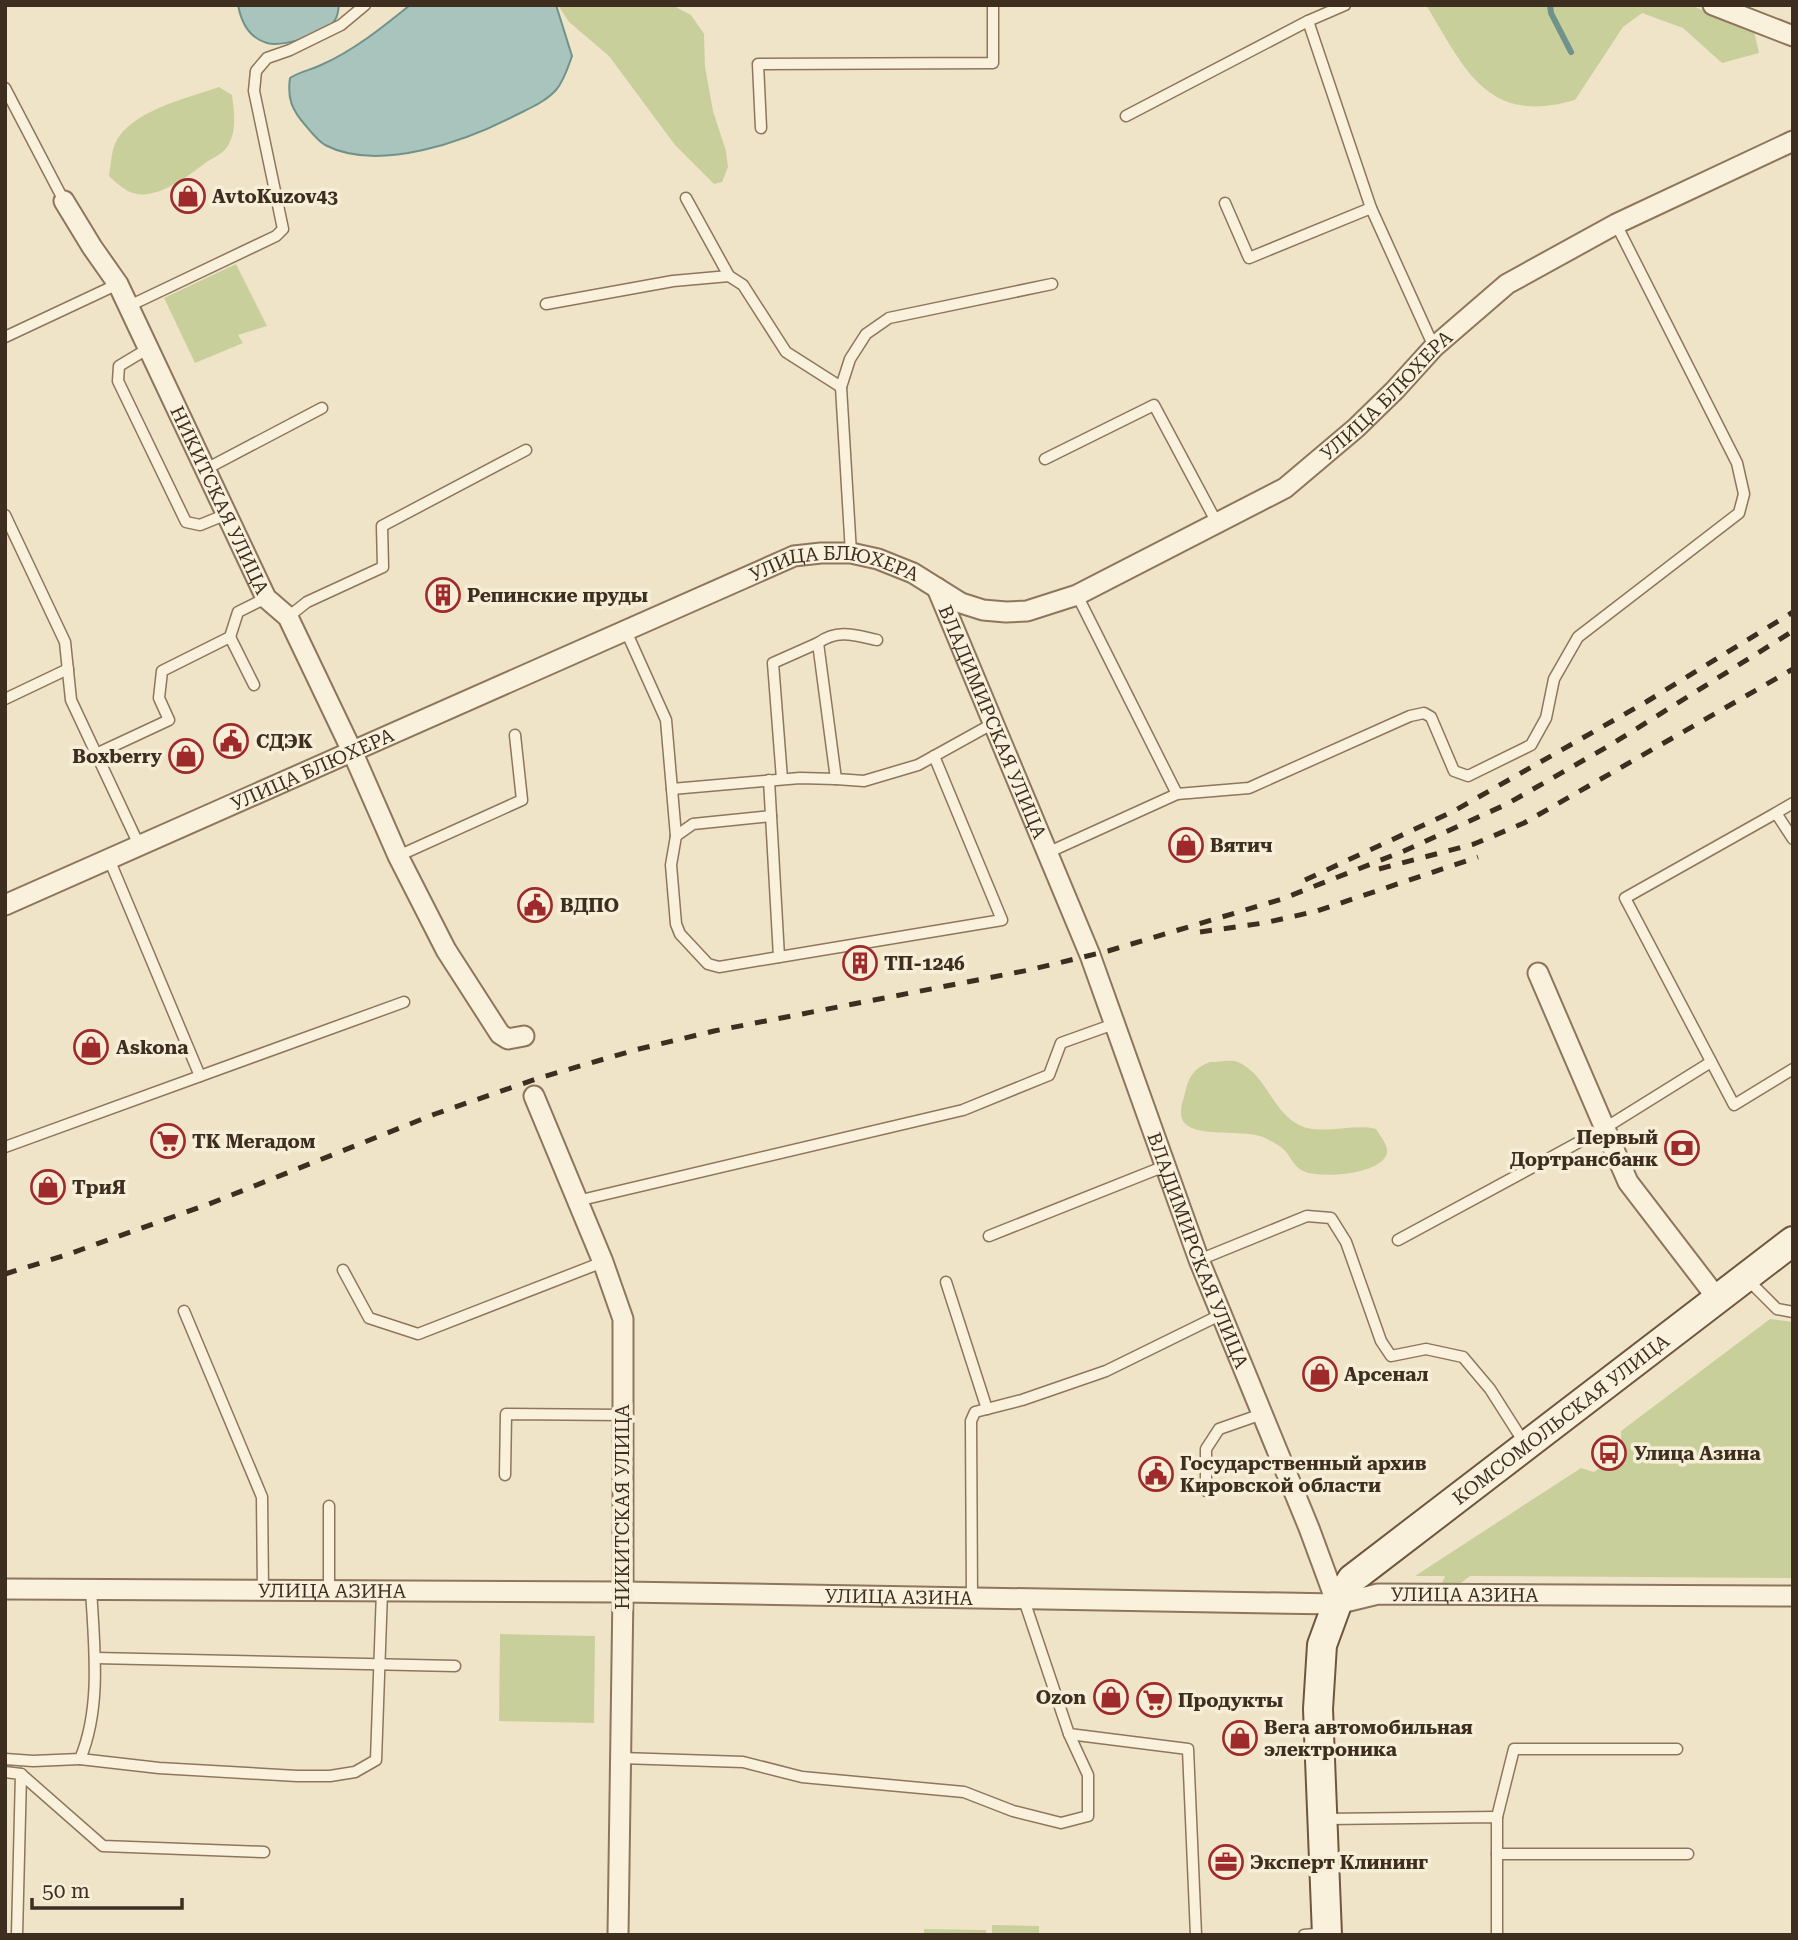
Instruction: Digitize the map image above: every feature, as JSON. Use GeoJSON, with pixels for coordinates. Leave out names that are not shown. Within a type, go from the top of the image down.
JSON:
{"type":"FeatureCollection","features":[{"type":"Feature","properties":{"kind":"main road","name":"КОМСОМОЛЬСКАЯ УЛИЦА"},"geometry":{"type":"LineString","coordinates":[[1337,1604],[1352,1579],[1793,1241]]}},
{"type":"Feature","properties":{"kind":"main road"},"geometry":{"type":"LineString","coordinates":[[1319,1934],[1322,1819],[1318,1709],[1322,1645],[1337,1604]]}},
{"type":"Feature","properties":{"kind":"street"},"geometry":{"type":"LineString","coordinates":[[1713,5],[1793,36]]}},
{"type":"Feature","properties":{"kind":"street","name":"УЛИЦА БЛЮХЕРА"},"geometry":{"type":"LineString","coordinates":[[5,905],[794,556],[851,553],[878,559],[913,573],[961,603],[983,610],[1027,611],[1077,594],[1285,488],[1321,459],[1395,390],[1434,347],[1507,284],[1616,224],[1793,141]]}},
{"type":"Feature","properties":{"kind":"street","name":"НИКИТСКАЯ УЛИЦА"},"geometry":{"type":"LineString","coordinates":[[64,201],[129,306],[266,598],[288,617],[352,751],[398,856],[446,950],[500,1034],[508,1039],[524,1036]]}},
{"type":"Feature","properties":{"kind":"street","name":"ВЛАДИМИРСКАЯ УЛИЦА"},"geometry":{"type":"LineString","coordinates":[[937,588],[1090,956],[1199,1260],[1309,1528],[1337,1604]]}},
{"type":"Feature","properties":{"kind":"street"},"geometry":{"type":"LineString","coordinates":[[1538,973],[1628,1182],[1717,1298]]}},
{"type":"Feature","properties":{"kind":"street","name":"НИКИТСКАЯ УЛИЦА"},"geometry":{"type":"LineString","coordinates":[[534,1096],[603,1262],[623,1319],[623,1592],[618,1935]]}},
{"type":"Feature","properties":{"kind":"street","name":"УЛИЦА АЗИНА"},"geometry":{"type":"LineString","coordinates":[[5,1589],[623,1592],[1337,1604],[1378,1594],[1793,1597]]}},
{"type":"Feature","properties":{"kind":"lane"},"geometry":{"type":"LineString","coordinates":[[129,306],[276,236],[283,229],[254,91],[256,71],[267,58],[341,25],[365,5]]}},
{"type":"Feature","properties":{"kind":"lane"},"geometry":{"type":"LineString","coordinates":[[761,128],[758,64],[993,63],[993,5]]}},
{"type":"Feature","properties":{"kind":"lane"},"geometry":{"type":"LineString","coordinates":[[1126,116],[1308,21],[1345,5]]}},
{"type":"Feature","properties":{"kind":"lane"},"geometry":{"type":"LineString","coordinates":[[1308,21],[1371,208],[1434,347]]}},
{"type":"Feature","properties":{"kind":"lane"},"geometry":{"type":"LineString","coordinates":[[5,88],[64,201]]}},
{"type":"Feature","properties":{"kind":"lane"},"geometry":{"type":"LineString","coordinates":[[686,198],[729,276],[743,285],[786,352],[841,387]]}},
{"type":"Feature","properties":{"kind":"lane"},"geometry":{"type":"LineString","coordinates":[[1225,202],[1248,258],[1371,208]]}},
{"type":"Feature","properties":{"kind":"lane"},"geometry":{"type":"LineString","coordinates":[[1047,853],[1177,794],[1249,788],[1410,716],[1424,713],[1432,717],[1454,771],[1468,776],[1531,745],[1546,718],[1555,679],[1578,637],[1739,513],[1744,494],[1737,463],[1616,224]]}},
{"type":"Feature","properties":{"kind":"lane"},"geometry":{"type":"LineString","coordinates":[[546,304],[673,281],[729,276]]}},
{"type":"Feature","properties":{"kind":"lane"},"geometry":{"type":"LineString","coordinates":[[851,553],[841,387],[850,359],[866,334],[889,318],[1052,284]]}},
{"type":"Feature","properties":{"kind":"lane"},"geometry":{"type":"LineString","coordinates":[[5,337],[118,285]]}},
{"type":"Feature","properties":{"kind":"lane"},"geometry":{"type":"LineString","coordinates":[[149,348],[119,366],[118,381],[186,522],[201,525],[227,514]]}},
{"type":"Feature","properties":{"kind":"lane"},"geometry":{"type":"LineString","coordinates":[[1045,459],[1154,405],[1217,523]]}},
{"type":"Feature","properties":{"kind":"lane"},"geometry":{"type":"LineString","coordinates":[[206,468],[322,408]]}},
{"type":"Feature","properties":{"kind":"lane"},"geometry":{"type":"LineString","coordinates":[[288,617],[307,602],[383,567],[382,526],[526,450]]}},
{"type":"Feature","properties":{"kind":"lane"},"geometry":{"type":"LineString","coordinates":[[5,515],[65,642],[71,700],[139,845]]}},
{"type":"Feature","properties":{"kind":"lane"},"geometry":{"type":"LineString","coordinates":[[1077,594],[1177,794]]}},
{"type":"Feature","properties":{"kind":"lane"},"geometry":{"type":"LineString","coordinates":[[254,685],[230,637],[237,612],[266,598]]}},
{"type":"Feature","properties":{"kind":"lane"},"geometry":{"type":"LineString","coordinates":[[626,631],[666,720],[676,836],[671,864],[676,924],[680,934],[708,964],[719,967],[1002,920],[934,756]]}},
{"type":"Feature","properties":{"kind":"lane"},"geometry":{"type":"LineString","coordinates":[[782,779],[773,663],[818,643],[827,636],[844,632],[877,640]]}},
{"type":"Feature","properties":{"kind":"lane"},"geometry":{"type":"LineString","coordinates":[[96,754],[169,720],[159,698],[162,671],[230,637]]}},
{"type":"Feature","properties":{"kind":"lane"},"geometry":{"type":"LineString","coordinates":[[818,643],[836,779]]}},
{"type":"Feature","properties":{"kind":"lane"},"geometry":{"type":"LineString","coordinates":[[5,699],[68,669]]}},
{"type":"Feature","properties":{"kind":"lane"},"geometry":{"type":"LineString","coordinates":[[672,789],[800,778],[864,780],[918,765],[992,724]]}},
{"type":"Feature","properties":{"kind":"lane"},"geometry":{"type":"LineString","coordinates":[[398,856],[522,800],[515,735]]}},
{"type":"Feature","properties":{"kind":"lane"},"geometry":{"type":"LineString","coordinates":[[769,780],[779,957]]}},
{"type":"Feature","properties":{"kind":"lane"},"geometry":{"type":"LineString","coordinates":[[1793,803],[1625,898],[1734,1105],[1793,1069]]}},
{"type":"Feature","properties":{"kind":"lane"},"geometry":{"type":"LineString","coordinates":[[1776,813],[1793,839]]}},
{"type":"Feature","properties":{"kind":"lane"},"geometry":{"type":"LineString","coordinates":[[676,836],[693,824],[771,816]]}},
{"type":"Feature","properties":{"kind":"lane"},"geometry":{"type":"LineString","coordinates":[[109,859],[200,1076]]}},
{"type":"Feature","properties":{"kind":"lane"},"geometry":{"type":"LineString","coordinates":[[5,1147],[404,1002]]}},
{"type":"Feature","properties":{"kind":"lane"},"geometry":{"type":"LineString","coordinates":[[576,1201],[963,1110],[1049,1075],[1061,1043],[1114,1024]]}},
{"type":"Feature","properties":{"kind":"lane"},"geometry":{"type":"LineString","coordinates":[[1398,1240],[1605,1128],[1711,1062]]}},
{"type":"Feature","properties":{"kind":"lane"},"geometry":{"type":"LineString","coordinates":[[989,1236],[1165,1166]]}},
{"type":"Feature","properties":{"kind":"lane"},"geometry":{"type":"LineString","coordinates":[[1199,1260],[1307,1216],[1331,1218],[1346,1242],[1381,1341],[1391,1356],[1426,1349],[1463,1357],[1490,1389],[1526,1445]]}},
{"type":"Feature","properties":{"kind":"lane"},"geometry":{"type":"LineString","coordinates":[[343,1270],[369,1318],[418,1334],[603,1262]]}},
{"type":"Feature","properties":{"kind":"lane"},"geometry":{"type":"LineString","coordinates":[[1745,1277],[1777,1309],[1793,1312]]}},
{"type":"Feature","properties":{"kind":"lane"},"geometry":{"type":"LineString","coordinates":[[946,1282],[987,1409]]}},
{"type":"Feature","properties":{"kind":"lane"},"geometry":{"type":"LineString","coordinates":[[184,1311],[262,1497],[263,1590]]}},
{"type":"Feature","properties":{"kind":"lane"},"geometry":{"type":"LineString","coordinates":[[972,1598],[971,1421],[975,1412],[1106,1371],[1220,1315]]}},
{"type":"Feature","properties":{"kind":"lane"},"geometry":{"type":"LineString","coordinates":[[505,1475],[506,1414],[623,1415]]}},
{"type":"Feature","properties":{"kind":"lane"},"geometry":{"type":"LineString","coordinates":[[1206,1491],[1206,1449],[1219,1429],[1262,1414]]}},
{"type":"Feature","properties":{"kind":"lane"},"geometry":{"type":"LineString","coordinates":[[329,1506],[329,1590]]}},
{"type":"Feature","properties":{"kind":"lane"},"geometry":{"type":"LineString","coordinates":[[80,1759],[90,1728],[95,1658],[91,1589]]}},
{"type":"Feature","properties":{"kind":"lane"},"geometry":{"type":"LineString","coordinates":[[5,1759],[80,1759],[159,1769],[297,1776],[330,1776],[355,1772],[376,1760],[382,1591]]}},
{"type":"Feature","properties":{"kind":"lane"},"geometry":{"type":"LineString","coordinates":[[621,1758],[743,1762],[802,1777],[964,1792],[1013,1811],[1060,1823],[1088,1816],[1088,1775],[1069,1734],[1024,1600]]}},
{"type":"Feature","properties":{"kind":"lane"},"geometry":{"type":"LineString","coordinates":[[95,1658],[455,1666]]}},
{"type":"Feature","properties":{"kind":"lane"},"geometry":{"type":"LineString","coordinates":[[1069,1734],[1188,1749],[1196,1935]]}},
{"type":"Feature","properties":{"kind":"lane"},"geometry":{"type":"LineString","coordinates":[[1497,1935],[1497,1817],[1514,1749],[1677,1749]]}},
{"type":"Feature","properties":{"kind":"lane"},"geometry":{"type":"LineString","coordinates":[[5,1772],[21,1774],[103,1846],[264,1852]]}},
{"type":"Feature","properties":{"kind":"lane"},"geometry":{"type":"LineString","coordinates":[[16,1935],[21,1774]]}},
{"type":"Feature","properties":{"kind":"lane"},"geometry":{"type":"LineString","coordinates":[[1322,1819],[1497,1817]]}},
{"type":"Feature","properties":{"kind":"lane"},"geometry":{"type":"LineString","coordinates":[[1497,1854],[1688,1854]]}},
{"type":"Feature","properties":{"kind":"green space"},"geometry":{"type":"Polygon","coordinates":[[[558,5],[672,5],[691,15],[704,34],[705,67],[713,111],[726,151],[728,167],[722,182],[714,184],[675,145],[609,56],[569,22],[558,5]]]}},
{"type":"Feature","properties":{"kind":"green space"},"geometry":{"type":"Polygon","coordinates":[[[1426,5],[1690,5],[1754,31],[1759,53],[1722,63],[1683,28],[1642,13],[1623,27],[1575,100],[1545,106],[1520,105],[1499,98],[1482,86],[1453,50],[1426,5]]]}},
{"type":"Feature","properties":{"kind":"green space"},"geometry":{"type":"Polygon","coordinates":[[[219,87],[232,95],[234,120],[232,138],[221,153],[178,182],[157,192],[136,194],[126,190],[109,176],[115,144],[133,123],[161,107],[219,87]]]}},
{"type":"Feature","properties":{"kind":"green space"},"geometry":{"type":"Polygon","coordinates":[[[236,264],[267,326],[238,335],[243,343],[195,363],[164,298],[236,264]]]}},
{"type":"Feature","properties":{"kind":"green space"},"geometry":{"type":"Polygon","coordinates":[[[1235,1061],[1248,1068],[1282,1111],[1299,1125],[1327,1130],[1357,1127],[1376,1129],[1385,1143],[1387,1153],[1383,1160],[1374,1166],[1349,1173],[1322,1175],[1303,1171],[1282,1148],[1263,1137],[1206,1131],[1187,1125],[1181,1112],[1188,1082],[1196,1070],[1210,1062],[1235,1061]]]}},
{"type":"Feature","properties":{"kind":"green space"},"geometry":{"type":"Polygon","coordinates":[[[1770,1319],[1793,1322],[1793,1578],[1470,1576],[1453,1589],[1444,1588],[1442,1583],[1445,1576],[1415,1576],[1581,1468],[1594,1472],[1606,1464],[1618,1451],[1621,1431],[1770,1319]]]}},
{"type":"Feature","properties":{"kind":"green space"},"geometry":{"type":"Polygon","coordinates":[[[500,1634],[595,1636],[594,1723],[499,1721],[500,1634]]]}},
{"type":"Feature","properties":{"kind":"green space"},"geometry":{"type":"Polygon","coordinates":[[[992,1925],[1039,1926],[1039,1935],[992,1935],[992,1925]]]}},
{"type":"Feature","properties":{"kind":"green space"},"geometry":{"type":"Polygon","coordinates":[[[924,1929],[986,1930],[986,1935],[924,1935],[924,1929]]]}},
{"type":"Feature","properties":{"kind":"water"},"geometry":{"type":"Polygon","coordinates":[[[238,5],[339,5],[335,21],[325,29],[300,40],[274,44],[261,41],[251,33],[241,17],[238,5]]]}},
{"type":"Feature","properties":{"kind":"water"},"geometry":{"type":"Polygon","coordinates":[[[410,5],[556,5],[572,56],[564,78],[556,90],[537,104],[496,125],[448,143],[396,155],[371,156],[347,153],[325,145],[312,134],[294,109],[289,92],[290,78],[345,53],[410,5]]]}},
{"type":"Feature","properties":{"kind":"waterway"},"geometry":{"type":"LineString","coordinates":[[1550,5],[1551,13],[1571,52]]}},
{"type":"Feature","properties":{"kind":"railway"},"geometry":{"type":"LineString","coordinates":[[1305,880],[1454,811],[1646,702],[1793,612]]}},
{"type":"Feature","properties":{"kind":"railway"},"geometry":{"type":"LineString","coordinates":[[5,1274],[209,1204],[435,1114],[539,1078],[635,1050],[714,1031],[1029,970],[1108,951],[1282,899],[1404,851],[1507,804],[1612,744],[1793,631]]}},
{"type":"Feature","properties":{"kind":"railway"},"geometry":{"type":"LineString","coordinates":[[1379,869],[1474,844],[1524,823],[1793,669]]}},
{"type":"Feature","properties":{"kind":"railway"},"geometry":{"type":"LineString","coordinates":[[1200,932],[1264,923],[1317,911],[1478,857]]}},
{"type":"Feature","properties":{"kind":"place","name":"AvtoKuzov43"},"geometry":{"type":"Point","coordinates":[188,196]}},
{"type":"Feature","properties":{"kind":"place","name":"Репинские пруды"},"geometry":{"type":"Point","coordinates":[443,595]}},
{"type":"Feature","properties":{"kind":"place","name":"СДЭК"},"geometry":{"type":"Point","coordinates":[231,741]}},
{"type":"Feature","properties":{"kind":"place","name":"Boxberry"},"geometry":{"type":"Point","coordinates":[186,756]}},
{"type":"Feature","properties":{"kind":"place","name":"Вятич"},"geometry":{"type":"Point","coordinates":[1186,845]}},
{"type":"Feature","properties":{"kind":"place","name":"ВДПО"},"geometry":{"type":"Point","coordinates":[535,905]}},
{"type":"Feature","properties":{"kind":"place","name":"ТП-1246"},"geometry":{"type":"Point","coordinates":[860,963]}},
{"type":"Feature","properties":{"kind":"place","name":"Askona"},"geometry":{"type":"Point","coordinates":[91,1047]}},
{"type":"Feature","properties":{"kind":"place","name":"ТК Мегадом"},"geometry":{"type":"Point","coordinates":[168,1141]}},
{"type":"Feature","properties":{"kind":"place","name":"Первый Дортрансбанк"},"geometry":{"type":"Point","coordinates":[1682,1148]}},
{"type":"Feature","properties":{"kind":"place","name":"ТриЯ"},"geometry":{"type":"Point","coordinates":[48,1187]}},
{"type":"Feature","properties":{"kind":"place","name":"Арсенал"},"geometry":{"type":"Point","coordinates":[1320,1374]}},
{"type":"Feature","properties":{"kind":"place","name":"Улица Азина"},"geometry":{"type":"Point","coordinates":[1609,1453]}},
{"type":"Feature","properties":{"kind":"place","name":"Государственный архив Кировской области"},"geometry":{"type":"Point","coordinates":[1156,1474]}},
{"type":"Feature","properties":{"kind":"place","name":"Ozon"},"geometry":{"type":"Point","coordinates":[1111,1697]}},
{"type":"Feature","properties":{"kind":"place","name":"Продукты"},"geometry":{"type":"Point","coordinates":[1154,1700]}},
{"type":"Feature","properties":{"kind":"place","name":"Вега автомобильная электроника"},"geometry":{"type":"Point","coordinates":[1240,1738]}},
{"type":"Feature","properties":{"kind":"place","name":"Эксперт Клининг"},"geometry":{"type":"Point","coordinates":[1226,1862]}}]}
